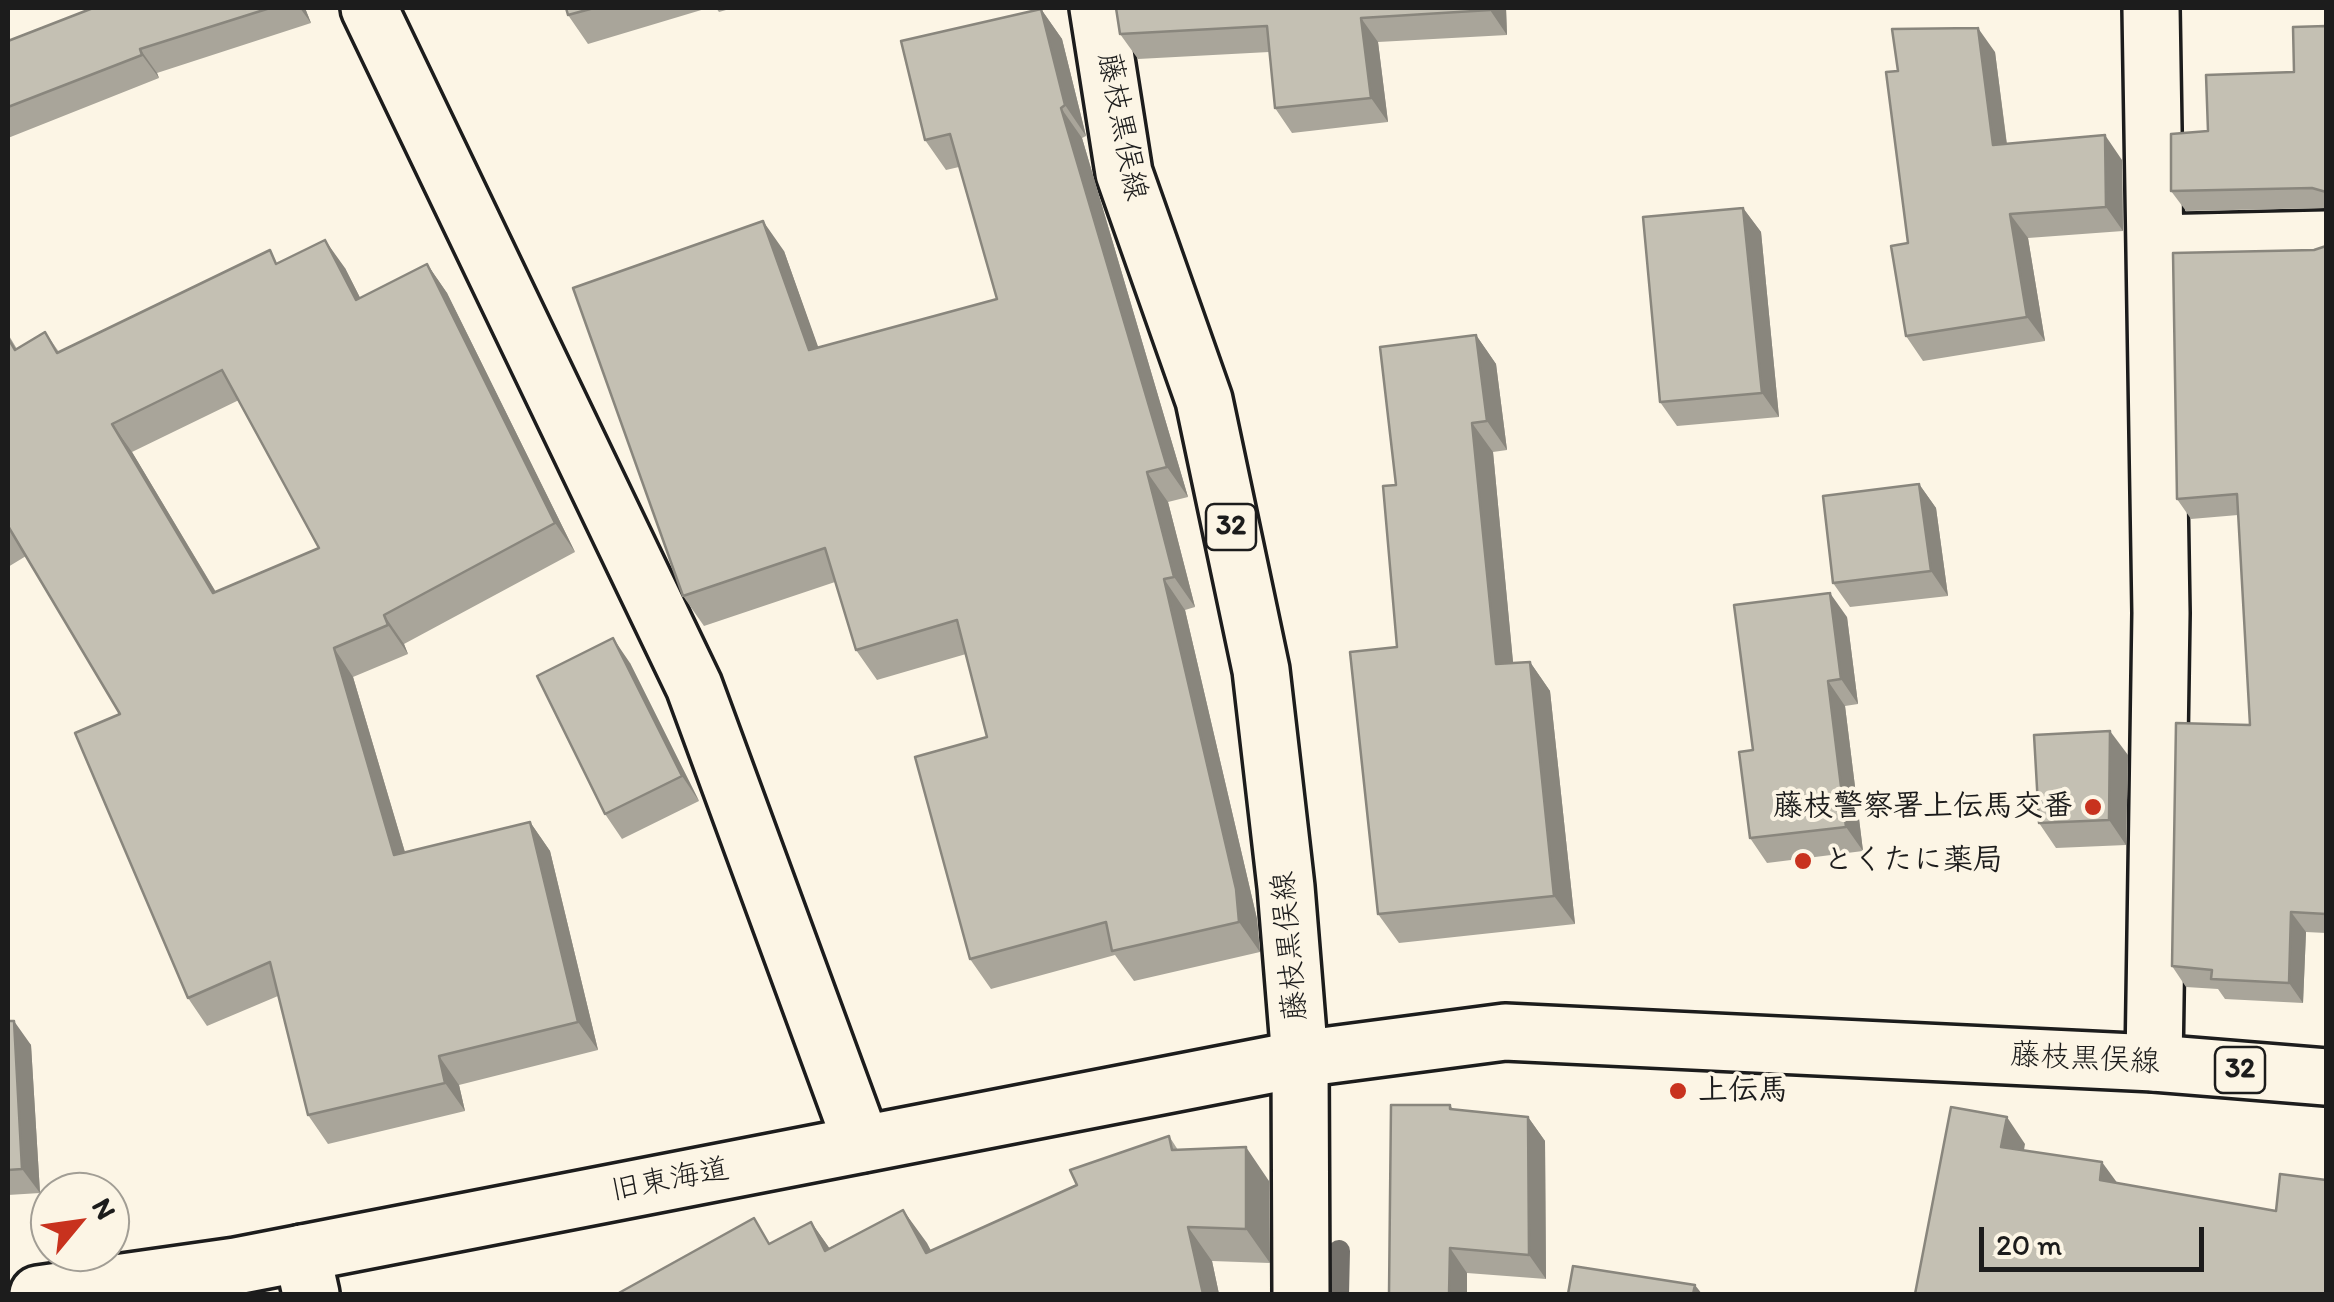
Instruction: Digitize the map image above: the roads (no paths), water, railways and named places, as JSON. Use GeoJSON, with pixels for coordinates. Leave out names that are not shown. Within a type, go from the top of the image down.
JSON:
{"type":"FeatureCollection","features":[{"type":"Feature","properties":{"kind":"street"},"geometry":{"type":"LineString","coordinates":[[369,8],[694,686],[862,1144]]}},
{"type":"Feature","properties":{"kind":"street","name":"藤枝黒俣線"},"geometry":{"type":"LineString","coordinates":[[1098,8],[1124,173],[1204,400],[1261,670],[1286,887],[1300,1059],[1505,1032],[2154,1063],[2326,1077]]}},
{"type":"Feature","properties":{"kind":"street"},"geometry":{"type":"LineString","coordinates":[[2151,8],[2161,612],[2154,1063]]}},
{"type":"Feature","properties":{"kind":"street"},"geometry":{"type":"LineString","coordinates":[[2155,242],[2326,239]]}},
{"type":"Feature","properties":{"kind":"street"},"geometry":{"type":"LineString","coordinates":[[1300,1059],[1300,1294]]}},
{"type":"Feature","properties":{"kind":"street","name":"旧東海道"},"geometry":{"type":"LineString","coordinates":[[38,1294],[236,1266],[307,1274],[862,1144],[1300,1059]]}},
{"type":"Feature","properties":{"kind":"waterway"},"geometry":{"type":"LineString","coordinates":[[1338,1294],[1339,1251]]}},
{"type":"Feature","properties":{"kind":"place","name":"藤枝警察署上伝馬交番"},"geometry":{"type":"Point","coordinates":[2093,807]}},
{"type":"Feature","properties":{"kind":"place","name":"とくたに薬局"},"geometry":{"type":"Point","coordinates":[1803,861]}},
{"type":"Feature","properties":{"kind":"place","name":"上伝馬"},"geometry":{"type":"Point","coordinates":[1678,1091]}}]}
